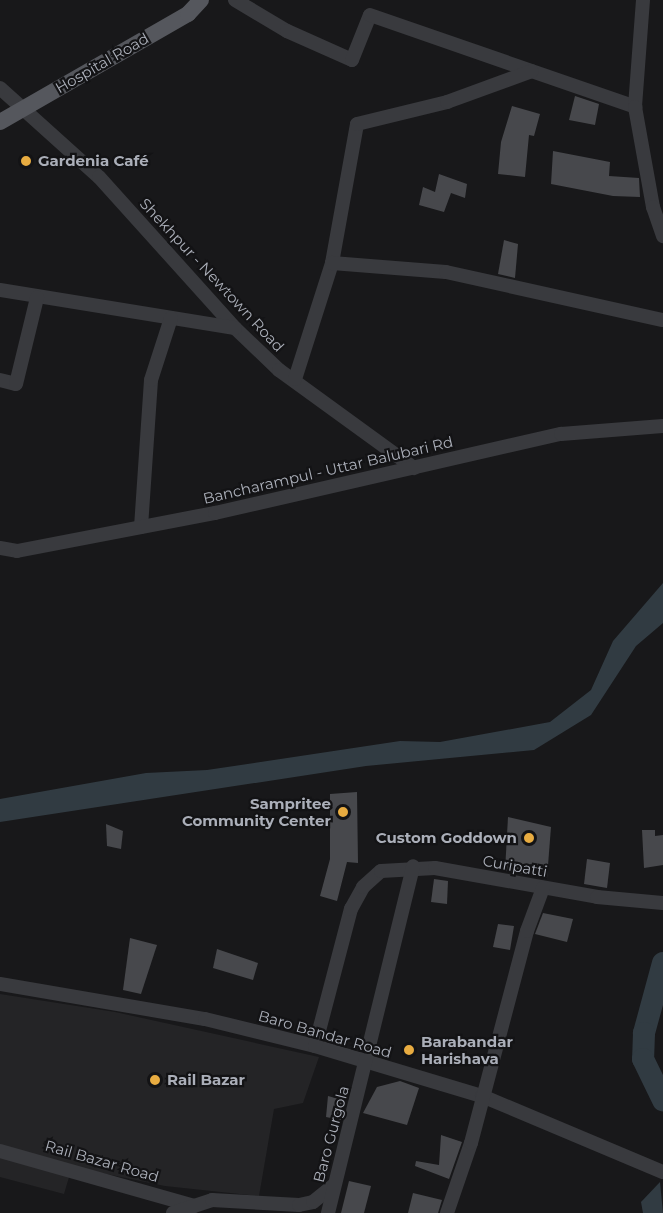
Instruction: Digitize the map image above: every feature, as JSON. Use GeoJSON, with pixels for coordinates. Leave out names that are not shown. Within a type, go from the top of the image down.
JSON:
{"type":"FeatureCollection","features":[{"type":"Feature","properties":{"kind":"main road","name":"Hospital Road"},"geometry":{"type":"LineString","coordinates":[[0,122],[188,14],[201,0]]}},
{"type":"Feature","properties":{"kind":"street"},"geometry":{"type":"LineString","coordinates":[[235,0],[287,31],[352,60],[370,15],[635,107]]}},
{"type":"Feature","properties":{"kind":"street"},"geometry":{"type":"LineString","coordinates":[[643,0],[635,107],[663,236]]}},
{"type":"Feature","properties":{"kind":"street"},"geometry":{"type":"LineString","coordinates":[[295,379],[332,263],[357,124],[447,102],[532,71]]}},
{"type":"Feature","properties":{"kind":"street","name":"Shekhpur - Newtown Road"},"geometry":{"type":"LineString","coordinates":[[0,88],[99,177],[235,328],[279,370],[295,379],[414,468]]}},
{"type":"Feature","properties":{"kind":"street"},"geometry":{"type":"LineString","coordinates":[[332,263],[446,272],[663,320]]}},
{"type":"Feature","properties":{"kind":"street"},"geometry":{"type":"LineString","coordinates":[[0,290],[37,298],[235,328]]}},
{"type":"Feature","properties":{"kind":"street"},"geometry":{"type":"LineString","coordinates":[[0,380],[16,384],[37,298]]}},
{"type":"Feature","properties":{"kind":"street"},"geometry":{"type":"LineString","coordinates":[[141,527],[151,380],[171,318]]}},
{"type":"Feature","properties":{"kind":"street","name":"Bancharampul - Uttar Balubari Rd"},"geometry":{"type":"LineString","coordinates":[[0,548],[17,551],[141,527],[561,434],[663,426]]}},
{"type":"Feature","properties":{"kind":"street","name":"Curipatti"},"geometry":{"type":"LineString","coordinates":[[315,1046],[351,909],[363,887],[381,871],[413,866],[543,888],[659,903]]}},
{"type":"Feature","properties":{"kind":"street","name":"Baro Gurgola"},"geometry":{"type":"LineString","coordinates":[[328,1213],[367,1063],[413,866]]}},
{"type":"Feature","properties":{"kind":"street"},"geometry":{"type":"LineString","coordinates":[[447,1213],[527,931],[543,888]]}},
{"type":"Feature","properties":{"kind":"street","name":"Baro Bandar Road"},"geometry":{"type":"LineString","coordinates":[[0,984],[205,1019],[315,1046],[482,1096],[663,1172]]}},
{"type":"Feature","properties":{"kind":"street","name":"Rail Bazar Road"},"geometry":{"type":"LineString","coordinates":[[0,1150],[194,1206]]}},
{"type":"Feature","properties":{"kind":"street"},"geometry":{"type":"LineString","coordinates":[[173,1213],[212,1200],[299,1205],[314,1202],[334,1185]]}},
{"type":"Feature","properties":{"kind":"shaded area"},"geometry":{"type":"Polygon","coordinates":[[[663,583],[663,623],[636,646],[591,715],[534,750],[366,766],[0,822],[0,799],[146,773],[207,770],[400,741],[440,742],[550,722],[591,690],[613,641],[663,583]]]}},
{"type":"Feature","properties":{"kind":"shaded area","name":"Rail Bazar"},"geometry":{"type":"Polygon","coordinates":[[[0,994],[115,1012],[319,1057],[303,1103],[274,1109],[259,1196],[165,1186],[72,1167],[64,1194],[0,1177],[0,994]]]}},
{"type":"Feature","properties":{"kind":"shaded area"},"geometry":{"type":"Polygon","coordinates":[[[660,1182],[663,1213],[643,1213],[641,1202],[660,1182]]]}},
{"type":"Feature","properties":{"kind":"building"},"geometry":{"type":"Polygon","coordinates":[[[575,96],[599,104],[595,125],[569,120],[575,96]]]}},
{"type":"Feature","properties":{"kind":"building"},"geometry":{"type":"Polygon","coordinates":[[[512,106],[540,114],[534,136],[529,135],[525,177],[498,174],[501,142],[512,106]]]}},
{"type":"Feature","properties":{"kind":"building"},"geometry":{"type":"Polygon","coordinates":[[[553,151],[610,162],[609,176],[639,178],[640,197],[613,196],[551,184],[553,151]]]}},
{"type":"Feature","properties":{"kind":"building"},"geometry":{"type":"Polygon","coordinates":[[[439,174],[467,184],[465,198],[451,193],[444,212],[419,205],[423,187],[435,192],[439,174]]]}},
{"type":"Feature","properties":{"kind":"building"},"geometry":{"type":"Polygon","coordinates":[[[504,240],[518,244],[515,278],[498,274],[504,240]]]}},
{"type":"Feature","properties":{"kind":"building","name":"Sampritee Community Center"},"geometry":{"type":"Polygon","coordinates":[[[357,792],[358,863],[347,862],[337,901],[320,896],[330,859],[330,794],[357,792]]]}},
{"type":"Feature","properties":{"kind":"building","name":"Custom Goddown"},"geometry":{"type":"Polygon","coordinates":[[[508,817],[551,827],[547,878],[505,871],[508,817]]]}},
{"type":"Feature","properties":{"kind":"building"},"geometry":{"type":"Polygon","coordinates":[[[106,824],[123,831],[121,849],[107,846],[106,824]]]}},
{"type":"Feature","properties":{"kind":"building"},"geometry":{"type":"Polygon","coordinates":[[[642,830],[655,830],[655,836],[663,835],[663,865],[644,868],[642,830]]]}},
{"type":"Feature","properties":{"kind":"building"},"geometry":{"type":"Polygon","coordinates":[[[587,859],[610,863],[607,888],[584,884],[587,859]]]}},
{"type":"Feature","properties":{"kind":"building"},"geometry":{"type":"Polygon","coordinates":[[[434,879],[448,881],[447,904],[431,902],[434,879]]]}},
{"type":"Feature","properties":{"kind":"building"},"geometry":{"type":"Polygon","coordinates":[[[543,913],[573,919],[567,942],[535,934],[543,913]]]}},
{"type":"Feature","properties":{"kind":"building"},"geometry":{"type":"Polygon","coordinates":[[[498,924],[514,926],[510,950],[493,947],[498,924]]]}},
{"type":"Feature","properties":{"kind":"building"},"geometry":{"type":"Polygon","coordinates":[[[130,938],[157,945],[141,994],[123,990],[130,938]]]}},
{"type":"Feature","properties":{"kind":"building"},"geometry":{"type":"Polygon","coordinates":[[[217,949],[258,963],[253,980],[213,968],[217,949]]]}},
{"type":"Feature","properties":{"kind":"building"},"geometry":{"type":"Polygon","coordinates":[[[400,1081],[419,1088],[407,1125],[363,1113],[377,1087],[400,1081]]]}},
{"type":"Feature","properties":{"kind":"building"},"geometry":{"type":"Polygon","coordinates":[[[328,1096],[346,1101],[341,1120],[326,1117],[328,1096]]]}},
{"type":"Feature","properties":{"kind":"building"},"geometry":{"type":"Polygon","coordinates":[[[441,1135],[462,1142],[449,1179],[415,1166],[416,1161],[439,1165],[441,1135]]]}},
{"type":"Feature","properties":{"kind":"building"},"geometry":{"type":"Polygon","coordinates":[[[349,1181],[371,1186],[364,1213],[341,1213],[349,1181]]]}},
{"type":"Feature","properties":{"kind":"building"},"geometry":{"type":"Polygon","coordinates":[[[413,1193],[442,1200],[438,1213],[408,1213],[413,1193]]]}},
{"type":"Feature","properties":{"kind":"waterway"},"geometry":{"type":"LineString","coordinates":[[663,963],[644,1033],[643,1059],[663,1100]]}},
{"type":"Feature","properties":{"kind":"place","name":"Gardenia Café"},"geometry":{"type":"Point","coordinates":[26,161]}},
{"type":"Feature","properties":{"kind":"place","name":"Sampritee Community Center"},"geometry":{"type":"Point","coordinates":[343,812]}},
{"type":"Feature","properties":{"kind":"place","name":"Custom Goddown"},"geometry":{"type":"Point","coordinates":[529,838]}},
{"type":"Feature","properties":{"kind":"place","name":"Barabandar Harishava"},"geometry":{"type":"Point","coordinates":[409,1050]}},
{"type":"Feature","properties":{"kind":"place","name":"Rail Bazar"},"geometry":{"type":"Point","coordinates":[155,1080]}}]}
